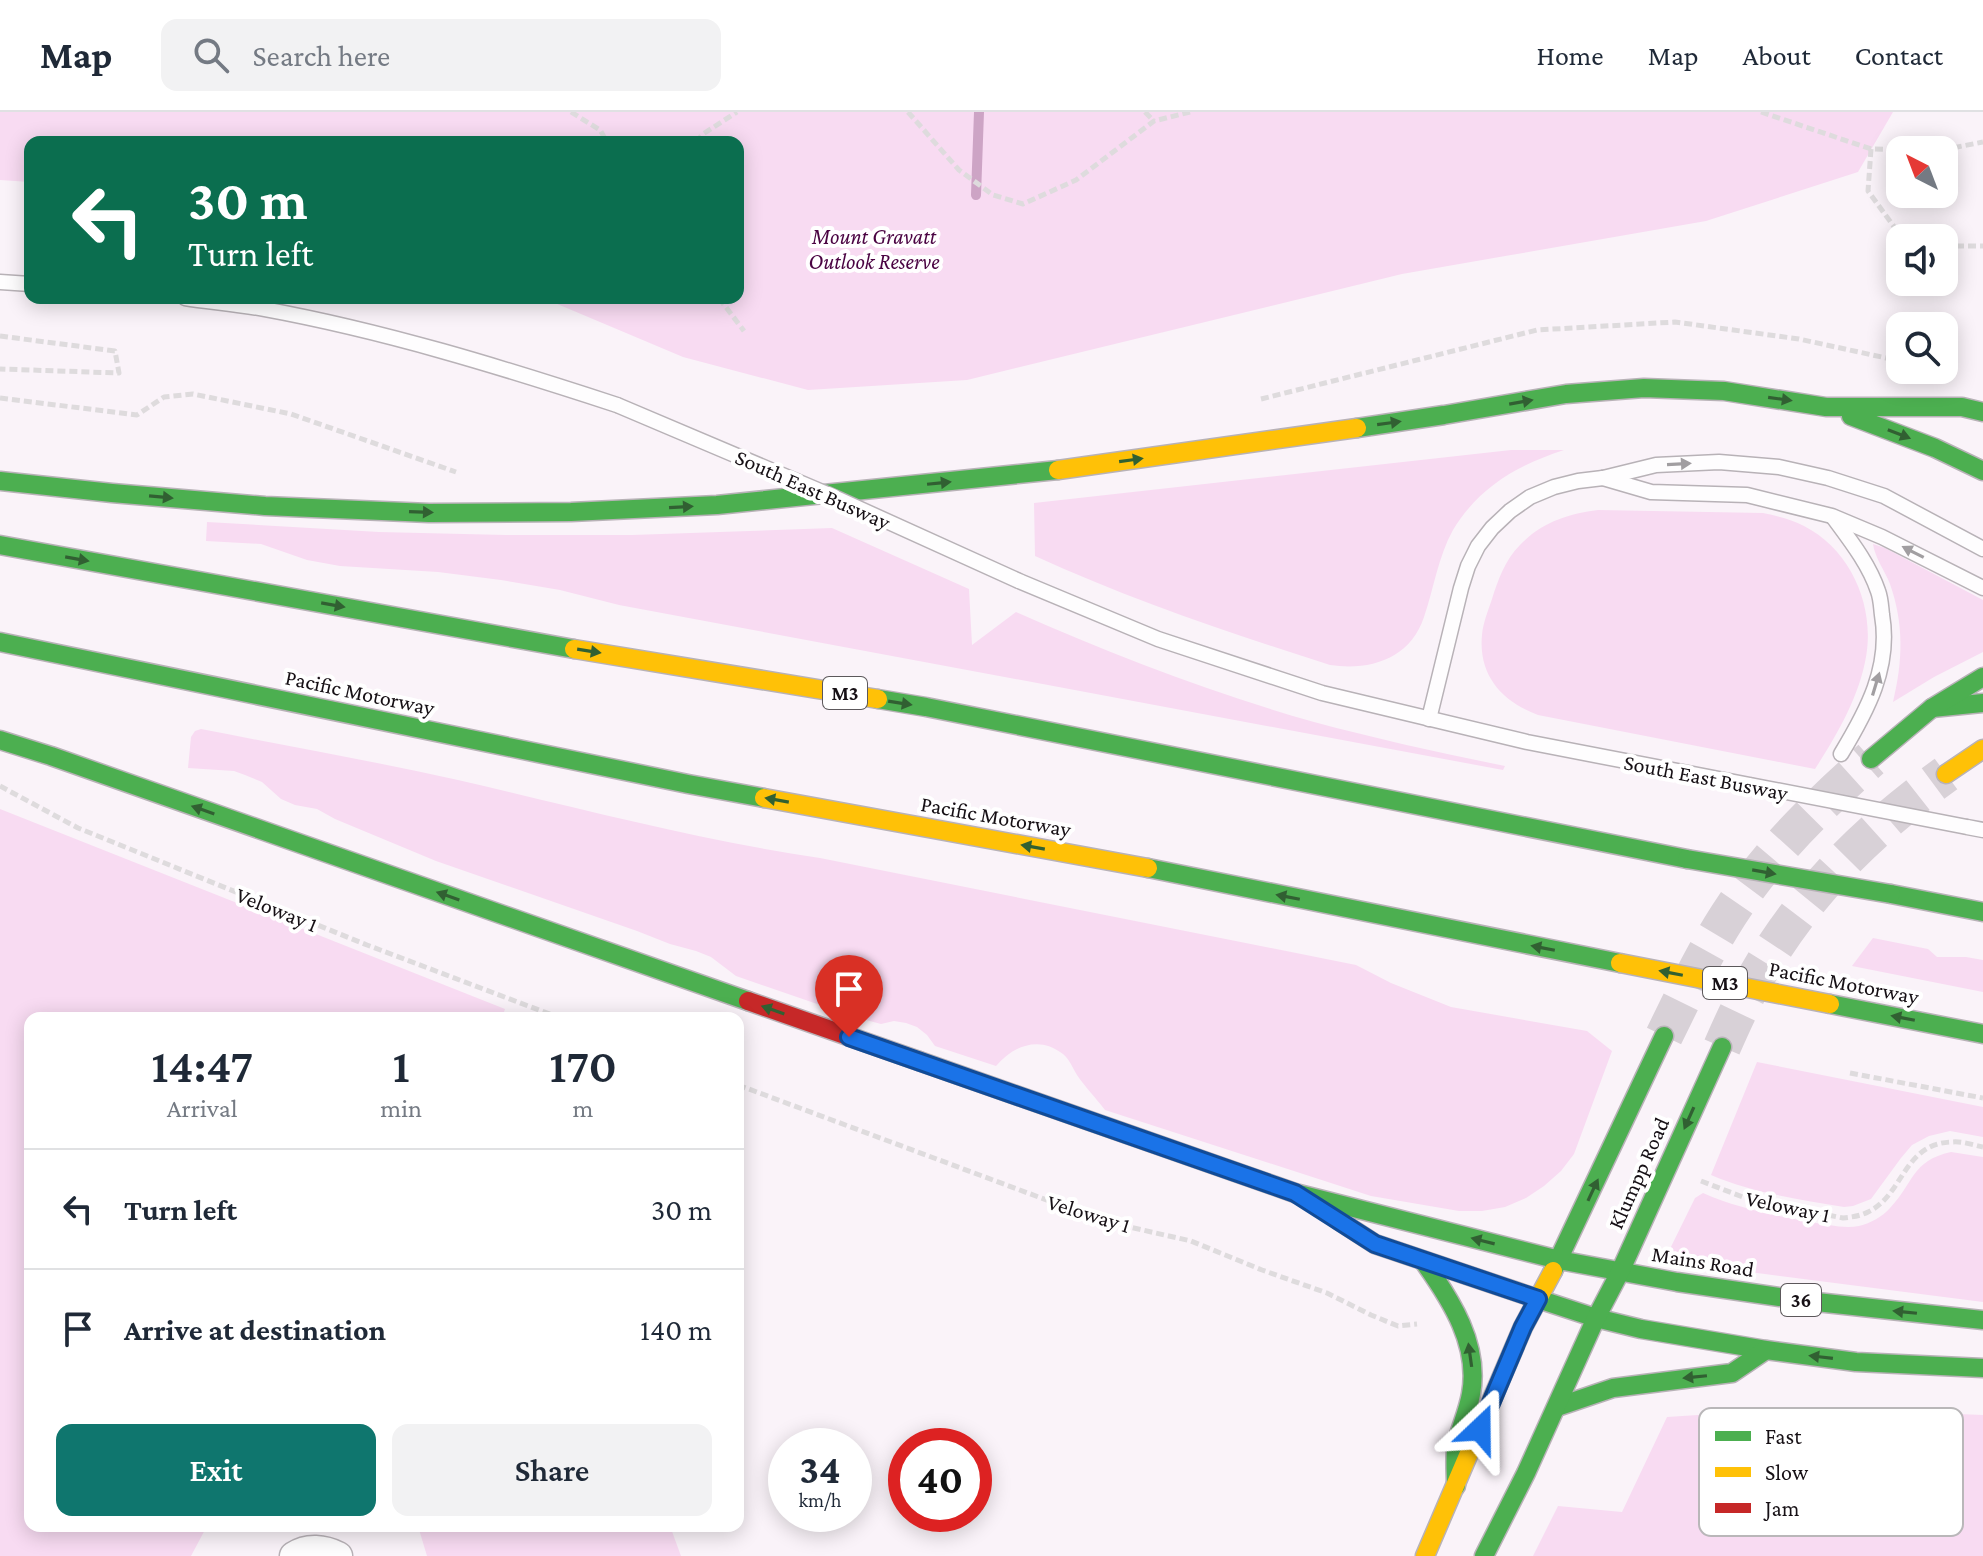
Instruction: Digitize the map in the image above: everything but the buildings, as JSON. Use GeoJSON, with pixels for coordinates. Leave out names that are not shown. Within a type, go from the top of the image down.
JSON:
{"type":"FeatureCollection","features":[{"type":"Feature","properties":{"kind":"main road"},"geometry":{"type":"LineString","coordinates":[[0,481],[265,506],[429,513],[586,512],[717,505],[1054,471],[1444,415],[1566,394],[1613,390],[1724,391],[1826,407],[1962,407],[1983,412]]}},
{"type":"Feature","properties":{"kind":"main road"},"geometry":{"type":"LineString","coordinates":[[1826,407],[1935,448],[1983,471]]}},
{"type":"Feature","properties":{"kind":"main road","name":"M3"},"geometry":{"type":"LineString","coordinates":[[0,545],[527,641],[926,707],[1687,859],[1983,912]]}},
{"type":"Feature","properties":{"kind":"main road","name":"Pacific Motorway"},"geometry":{"type":"LineString","coordinates":[[0,642],[688,784],[1152,869],[1983,1034]]}},
{"type":"Feature","properties":{"kind":"main road"},"geometry":{"type":"LineString","coordinates":[[1871,759],[1932,708],[1983,677]]}},
{"type":"Feature","properties":{"kind":"main road"},"geometry":{"type":"LineString","coordinates":[[1932,708],[1983,703]]}},
{"type":"Feature","properties":{"kind":"main road"},"geometry":{"type":"LineString","coordinates":[[0,740],[1295,1193],[1375,1244],[1596,1318],[1641,1329],[1856,1362],[1983,1368]]}},
{"type":"Feature","properties":{"kind":"main road"},"geometry":{"type":"LineString","coordinates":[[1946,774],[1983,749]]}},
{"type":"Feature","properties":{"kind":"main road","name":"Klumpp Road"},"geometry":{"type":"LineString","coordinates":[[1425,1556],[1519,1335],[1559,1260],[1664,1036]]}},
{"type":"Feature","properties":{"kind":"main road","name":"Klumpp Road"},"geometry":{"type":"LineString","coordinates":[[1484,1556],[1557,1407],[1722,1047]]}},
{"type":"Feature","properties":{"kind":"main road","name":"Mains Road"},"geometry":{"type":"LineString","coordinates":[[1295,1193],[1559,1260],[1620,1272],[1807,1301],[1983,1320]]}},
{"type":"Feature","properties":{"kind":"main road"},"geometry":{"type":"LineString","coordinates":[[1424,1262],[1461,1322],[1467,1335],[1471,1362],[1472,1390],[1456,1450],[1456,1486]]}},
{"type":"Feature","properties":{"kind":"main road"},"geometry":{"type":"LineString","coordinates":[[1557,1407],[1613,1388],[1732,1373],[1766,1350]]}},
{"type":"Feature","properties":{"kind":"street"},"geometry":{"type":"LineString","coordinates":[[294,1556],[323,1549],[338,1556]]}},
{"type":"Feature","properties":{"kind":"lane"},"geometry":{"type":"LineString","coordinates":[[0,282],[24,284]]}},
{"type":"Feature","properties":{"kind":"lane","name":"South East Busway"},"geometry":{"type":"LineString","coordinates":[[228,304],[394,338],[516,372],[617,405],[1158,639],[1322,693],[1527,742],[1983,830]]}},
{"type":"Feature","properties":{"kind":"lane"},"geometry":{"type":"LineString","coordinates":[[1429,719],[1461,588],[1478,546],[1510,511],[1530,497],[1554,487],[1656,465],[1719,462],[1779,467],[1828,478],[1884,496],[1983,549]]}},
{"type":"Feature","properties":{"kind":"lane"},"geometry":{"type":"LineString","coordinates":[[1603,478],[1651,492],[1747,495],[1832,516],[1882,537],[1983,588]]}},
{"type":"Feature","properties":{"kind":"lane"},"geometry":{"type":"LineString","coordinates":[[1832,516],[1866,564],[1879,592],[1884,628],[1883,658],[1875,690],[1841,754]]}},
{"type":"Feature","properties":{"kind":"path"},"geometry":{"type":"LineString","coordinates":[[571,112],[600,130],[604,136]]}},
{"type":"Feature","properties":{"kind":"path"},"geometry":{"type":"LineString","coordinates":[[701,136],[737,112]]}},
{"type":"Feature","properties":{"kind":"path"},"geometry":{"type":"LineString","coordinates":[[908,112],[959,170],[993,195],[1023,204],[1076,180],[1154,121],[1190,112]]}},
{"type":"Feature","properties":{"kind":"path"},"geometry":{"type":"LineString","coordinates":[[1145,112],[1154,121]]}},
{"type":"Feature","properties":{"kind":"path"},"geometry":{"type":"LineString","coordinates":[[1154,121],[1155,112]]}},
{"type":"Feature","properties":{"kind":"path"},"geometry":{"type":"LineString","coordinates":[[1761,112],[1871,149],[1886,149]]}},
{"type":"Feature","properties":{"kind":"path"},"geometry":{"type":"LineString","coordinates":[[1958,147],[1983,142]]}},
{"type":"Feature","properties":{"kind":"path"},"geometry":{"type":"LineString","coordinates":[[1871,149],[1868,191],[1892,224]]}},
{"type":"Feature","properties":{"kind":"path"},"geometry":{"type":"LineString","coordinates":[[1958,246],[1983,246]]}},
{"type":"Feature","properties":{"kind":"path"},"geometry":{"type":"LineString","coordinates":[[724,304],[744,331]]}},
{"type":"Feature","properties":{"kind":"path"},"geometry":{"type":"LineString","coordinates":[[1255,400],[1537,330],[1675,322],[1799,339],[1886,358]]}},
{"type":"Feature","properties":{"kind":"path"},"geometry":{"type":"LineString","coordinates":[[0,336],[115,351],[119,373],[0,369]]}},
{"type":"Feature","properties":{"kind":"path"},"geometry":{"type":"LineString","coordinates":[[0,398],[137,415],[164,397],[193,394],[291,414],[456,472]]}},
{"type":"Feature","properties":{"kind":"path","name":"Veloway 1"},"geometry":{"type":"LineString","coordinates":[[0,786],[92,834],[367,945],[544,1012]]}},
{"type":"Feature","properties":{"kind":"path"},"geometry":{"type":"LineString","coordinates":[[1850,1073],[1983,1098]]}},
{"type":"Feature","properties":{"kind":"path","name":"Veloway 1"},"geometry":{"type":"LineString","coordinates":[[744,1087],[1103,1221],[1191,1241],[1327,1293],[1398,1326],[1427,1320]]}},
{"type":"Feature","properties":{"kind":"path","name":"Veloway 1"},"geometry":{"type":"LineString","coordinates":[[1695,1179],[1759,1202],[1843,1218],[1855,1217],[1877,1207],[1909,1164],[1919,1153],[1933,1145],[1951,1142],[1983,1147]]}},
{"type":"Feature","properties":{"kind":"green space","name":"Mount Gravatt Outlook Reserve"},"geometry":{"type":"Polygon","coordinates":[[[0,112],[1893,112],[1858,172],[1706,221],[1402,274],[967,380],[808,390],[683,357],[557,304],[744,304],[744,136],[24,136],[24,182],[0,180],[0,112]]]}},
{"type":"Feature","properties":{"kind":"green space"},"geometry":{"type":"Polygon","coordinates":[[[1511,450],[1564,450],[1516,471],[1475,501],[1448,540],[1418,631],[1399,652],[1374,664],[1330,665],[1181,615],[1035,556],[1034,503],[1511,450]]]}},
{"type":"Feature","properties":{"kind":"green space"},"geometry":{"type":"Polygon","coordinates":[[[1598,510],[1763,513],[1804,526],[1835,549],[1856,581],[1863,599],[1868,638],[1863,672],[1853,701],[1815,769],[1538,715],[1514,703],[1495,686],[1484,663],[1482,635],[1494,592],[1506,564],[1528,537],[1546,525],[1598,510]]]}},
{"type":"Feature","properties":{"kind":"green space"},"geometry":{"type":"Polygon","coordinates":[[[207,522],[379,532],[506,535],[632,535],[832,528],[969,589],[972,645],[1016,612],[1163,672],[1276,711],[1361,734],[1505,766],[1503,770],[619,605],[560,590],[438,572],[340,566],[307,560],[261,544],[206,541],[207,522]]]}},
{"type":"Feature","properties":{"kind":"green space"},"geometry":{"type":"Polygon","coordinates":[[[1873,544],[1983,600],[1983,652],[1893,702],[1899,672],[1900,628],[1895,599],[1873,544]]]}},
{"type":"Feature","properties":{"kind":"green space"},"geometry":{"type":"Polygon","coordinates":[[[201,729],[426,773],[729,842],[1356,965],[1451,1007],[1587,1031],[1612,1051],[1574,1154],[1561,1171],[1526,1198],[1505,1207],[1459,1211],[1371,1196],[1105,1110],[1063,1054],[1054,1048],[1027,1045],[1010,1053],[996,1066],[935,1046],[917,1027],[894,1021],[881,1024],[855,1017],[736,976],[711,957],[696,951],[436,861],[317,809],[281,799],[262,782],[245,775],[234,771],[188,768],[191,737],[201,729]]]}},
{"type":"Feature","properties":{"kind":"green space"},"geometry":{"type":"Polygon","coordinates":[[[0,809],[505,1009],[504,1012],[24,1012],[24,1532],[204,1532],[191,1556],[0,1556],[0,809]]]}},
{"type":"Feature","properties":{"kind":"green space"},"geometry":{"type":"Polygon","coordinates":[[[1873,938],[1928,949],[1937,957],[1983,960],[1983,992],[1852,966],[1873,938]]]}},
{"type":"Feature","properties":{"kind":"green space"},"geometry":{"type":"Polygon","coordinates":[[[1757,1062],[1983,1107],[1983,1137],[1950,1131],[1929,1136],[1912,1145],[1871,1199],[1853,1206],[1793,1198],[1727,1181],[1711,1175],[1757,1062]]]}},
{"type":"Feature","properties":{"kind":"green space"},"geometry":{"type":"Polygon","coordinates":[[[1951,1152],[1983,1157],[1983,1302],[1664,1261],[1695,1198],[1703,1193],[1782,1217],[1834,1226],[1859,1226],[1887,1211],[1920,1167],[1951,1152]]]}},
{"type":"Feature","properties":{"kind":"green space"},"geometry":{"type":"Polygon","coordinates":[[[1963,1414],[1983,1415],[1983,1556],[1533,1556],[1558,1506],[1622,1512],[1667,1417],[1699,1415],[1699,1536],[1963,1536],[1963,1414]]]}},
{"type":"Feature","properties":{"kind":"green space"},"geometry":{"type":"Polygon","coordinates":[[[420,1532],[672,1532],[681,1556],[427,1556],[420,1532]]]}},
{"type":"Feature","properties":{"kind":"waterway"},"geometry":{"type":"LineString","coordinates":[[976,195],[979,112]]}},
{"type":"Feature","properties":{"kind":"tunnel"},"geometry":{"type":"LineString","coordinates":[[1664,1036],[1713,940],[1753,880],[1809,817],[1871,759]]}},
{"type":"Feature","properties":{"kind":"tunnel"},"geometry":{"type":"LineString","coordinates":[[1722,1047],[1763,965],[1807,902],[1849,855],[1946,774]]}},
{"type":"Feature","properties":{"kind":"traffic: fast"},"geometry":{"type":"LineString","coordinates":[[1357,428],[1566,394],[1644,388],[1724,391],[1826,407],[1962,407],[1983,412]]}},
{"type":"Feature","properties":{"kind":"traffic: fast"},"geometry":{"type":"LineString","coordinates":[[1851,416],[1935,448],[1983,471]]}},
{"type":"Feature","properties":{"kind":"traffic: fast"},"geometry":{"type":"LineString","coordinates":[[0,481],[265,506],[429,513],[571,512],[717,505],[1058,470]]}},
{"type":"Feature","properties":{"kind":"traffic: fast"},"geometry":{"type":"LineString","coordinates":[[0,545],[574,649]]}},
{"type":"Feature","properties":{"kind":"traffic: fast"},"geometry":{"type":"LineString","coordinates":[[0,642],[764,798]]}},
{"type":"Feature","properties":{"kind":"traffic: fast"},"geometry":{"type":"LineString","coordinates":[[1871,759],[1932,708],[1983,677]]}},
{"type":"Feature","properties":{"kind":"traffic: fast"},"geometry":{"type":"LineString","coordinates":[[878,699],[1687,859]]}},
{"type":"Feature","properties":{"kind":"traffic: fast"},"geometry":{"type":"LineString","coordinates":[[1932,708],[1983,703]]}},
{"type":"Feature","properties":{"kind":"traffic: fast"},"geometry":{"type":"LineString","coordinates":[[0,740],[748,1001]]}},
{"type":"Feature","properties":{"kind":"traffic: fast"},"geometry":{"type":"LineString","coordinates":[[1687,859],[1891,894]]}},
{"type":"Feature","properties":{"kind":"traffic: fast"},"geometry":{"type":"LineString","coordinates":[[1148,868],[1620,963]]}},
{"type":"Feature","properties":{"kind":"traffic: fast"},"geometry":{"type":"LineString","coordinates":[[1891,894],[1983,912]]}},
{"type":"Feature","properties":{"kind":"traffic: fast"},"geometry":{"type":"LineString","coordinates":[[1830,1004],[1983,1034]]}},
{"type":"Feature","properties":{"kind":"traffic: fast"},"geometry":{"type":"LineString","coordinates":[[1553,1271],[1664,1036]]}},
{"type":"Feature","properties":{"kind":"traffic: fast"},"geometry":{"type":"LineString","coordinates":[[1484,1556],[1620,1272],[1722,1047]]}},
{"type":"Feature","properties":{"kind":"traffic: fast"},"geometry":{"type":"LineString","coordinates":[[919,1061],[1295,1193],[1559,1260]]}},
{"type":"Feature","properties":{"kind":"traffic: fast"},"geometry":{"type":"LineString","coordinates":[[1559,1260],[1677,1282],[1807,1301],[1983,1320]]}},
{"type":"Feature","properties":{"kind":"traffic: fast"},"geometry":{"type":"LineString","coordinates":[[1424,1262],[1461,1324],[1471,1358],[1471,1394],[1456,1448],[1456,1486]]}},
{"type":"Feature","properties":{"kind":"traffic: fast"},"geometry":{"type":"LineString","coordinates":[[1538,1299],[1641,1329],[1766,1350],[1856,1362],[1983,1368]]}},
{"type":"Feature","properties":{"kind":"traffic: fast"},"geometry":{"type":"LineString","coordinates":[[1557,1407],[1613,1388],[1732,1373],[1766,1350]]}},
{"type":"Feature","properties":{"kind":"traffic: slow"},"geometry":{"type":"LineString","coordinates":[[1058,470],[1357,428]]}},
{"type":"Feature","properties":{"kind":"traffic: slow"},"geometry":{"type":"LineString","coordinates":[[574,649],[878,699]]}},
{"type":"Feature","properties":{"kind":"traffic: slow"},"geometry":{"type":"LineString","coordinates":[[1946,774],[1983,749]]}},
{"type":"Feature","properties":{"kind":"traffic: slow"},"geometry":{"type":"LineString","coordinates":[[764,798],[1148,868]]}},
{"type":"Feature","properties":{"kind":"traffic: slow"},"geometry":{"type":"LineString","coordinates":[[1620,963],[1830,1004]]}},
{"type":"Feature","properties":{"kind":"traffic: slow"},"geometry":{"type":"LineString","coordinates":[[1425,1556],[1523,1327],[1553,1271]]}},
{"type":"Feature","properties":{"kind":"traffic: jam"},"geometry":{"type":"LineString","coordinates":[[748,1001],[919,1061]]}},
{"type":"Feature","properties":{"kind":"traffic: jam"},"geometry":{"type":"LineString","coordinates":[[1338,1220],[1375,1244],[1538,1299]]}},
{"type":"Feature","properties":{"kind":"route"},"geometry":{"type":"LineString","coordinates":[[849,1037],[1295,1193],[1375,1244],[1538,1299],[1480,1429]]}}]}
